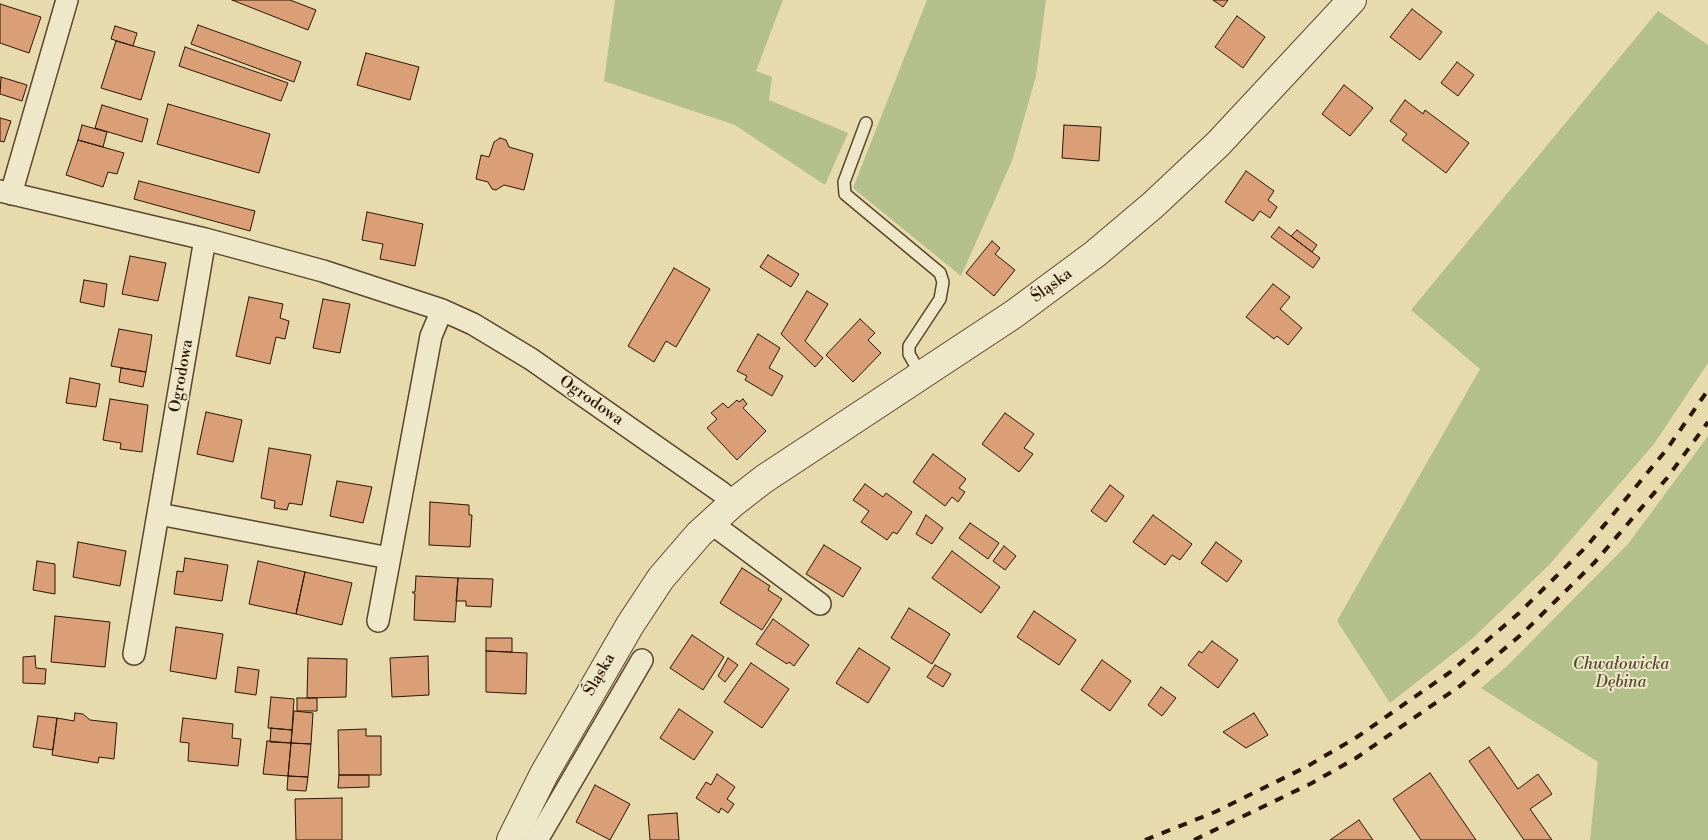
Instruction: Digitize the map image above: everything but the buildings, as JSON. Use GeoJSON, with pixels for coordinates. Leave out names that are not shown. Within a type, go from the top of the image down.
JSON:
{"type":"FeatureCollection","features":[{"type":"Feature","properties":{"kind":"street","name":"Ogrodowa"},"geometry":{"type":"LineString","coordinates":[[67,0],[5,193],[205,239],[323,271],[442,310],[473,324],[531,360],[714,487],[733,503]]}},
{"type":"Feature","properties":{"kind":"street","name":"Śląska"},"geometry":{"type":"LineString","coordinates":[[510,840],[544,774],[630,625],[678,558],[711,523],[733,503],[1057,284],[1153,205],[1231,130],[1352,0]]}},
{"type":"Feature","properties":{"kind":"street","name":"Ogrodowa"},"geometry":{"type":"LineString","coordinates":[[134,654],[205,239]]}},
{"type":"Feature","properties":{"kind":"street"},"geometry":{"type":"LineString","coordinates":[[378,621],[431,336],[442,310]]}},
{"type":"Feature","properties":{"kind":"street"},"geometry":{"type":"LineString","coordinates":[[159,514],[389,558]]}},
{"type":"Feature","properties":{"kind":"street"},"geometry":{"type":"LineString","coordinates":[[711,523],[820,604]]}},
{"type":"Feature","properties":{"kind":"street","name":"Śląska"},"geometry":{"type":"LineString","coordinates":[[537,840],[642,660]]}},
{"type":"Feature","properties":{"kind":"lane"},"geometry":{"type":"LineString","coordinates":[[866,123],[844,182],[845,194],[940,273],[943,282],[940,298],[910,346],[909,354],[922,375]]}},
{"type":"Feature","properties":{"kind":"green space"},"geometry":{"type":"Polygon","coordinates":[[[615,0],[783,0],[756,71],[772,77],[769,100],[848,133],[825,185],[735,125],[604,81],[615,0]]]}},
{"type":"Feature","properties":{"kind":"green space"},"geometry":{"type":"Polygon","coordinates":[[[927,0],[1046,0],[1036,76],[1012,161],[961,276],[853,188],[927,0]]]}},
{"type":"Feature","properties":{"kind":"green space"},"geometry":{"type":"Polygon","coordinates":[[[1658,11],[1708,45],[1708,363],[1654,444],[1549,565],[1473,638],[1390,703],[1337,621],[1480,369],[1411,310],[1658,11]]]}},
{"type":"Feature","properties":{"kind":"green space","name":"Chwałowicka Dębina"},"geometry":{"type":"Polygon","coordinates":[[[1708,436],[1708,840],[1590,840],[1598,762],[1481,688],[1506,667],[1628,544],[1708,436]]]}},
{"type":"Feature","properties":{"kind":"railway"},"geometry":{"type":"LineString","coordinates":[[1145,840],[1215,812],[1306,767],[1357,737],[1449,673],[1518,614],[1587,546],[1667,449],[1708,390]]}},
{"type":"Feature","properties":{"kind":"railway"},"geometry":{"type":"LineString","coordinates":[[1194,840],[1312,783],[1356,758],[1460,686],[1522,634],[1595,562],[1667,478],[1708,422]]}}]}
